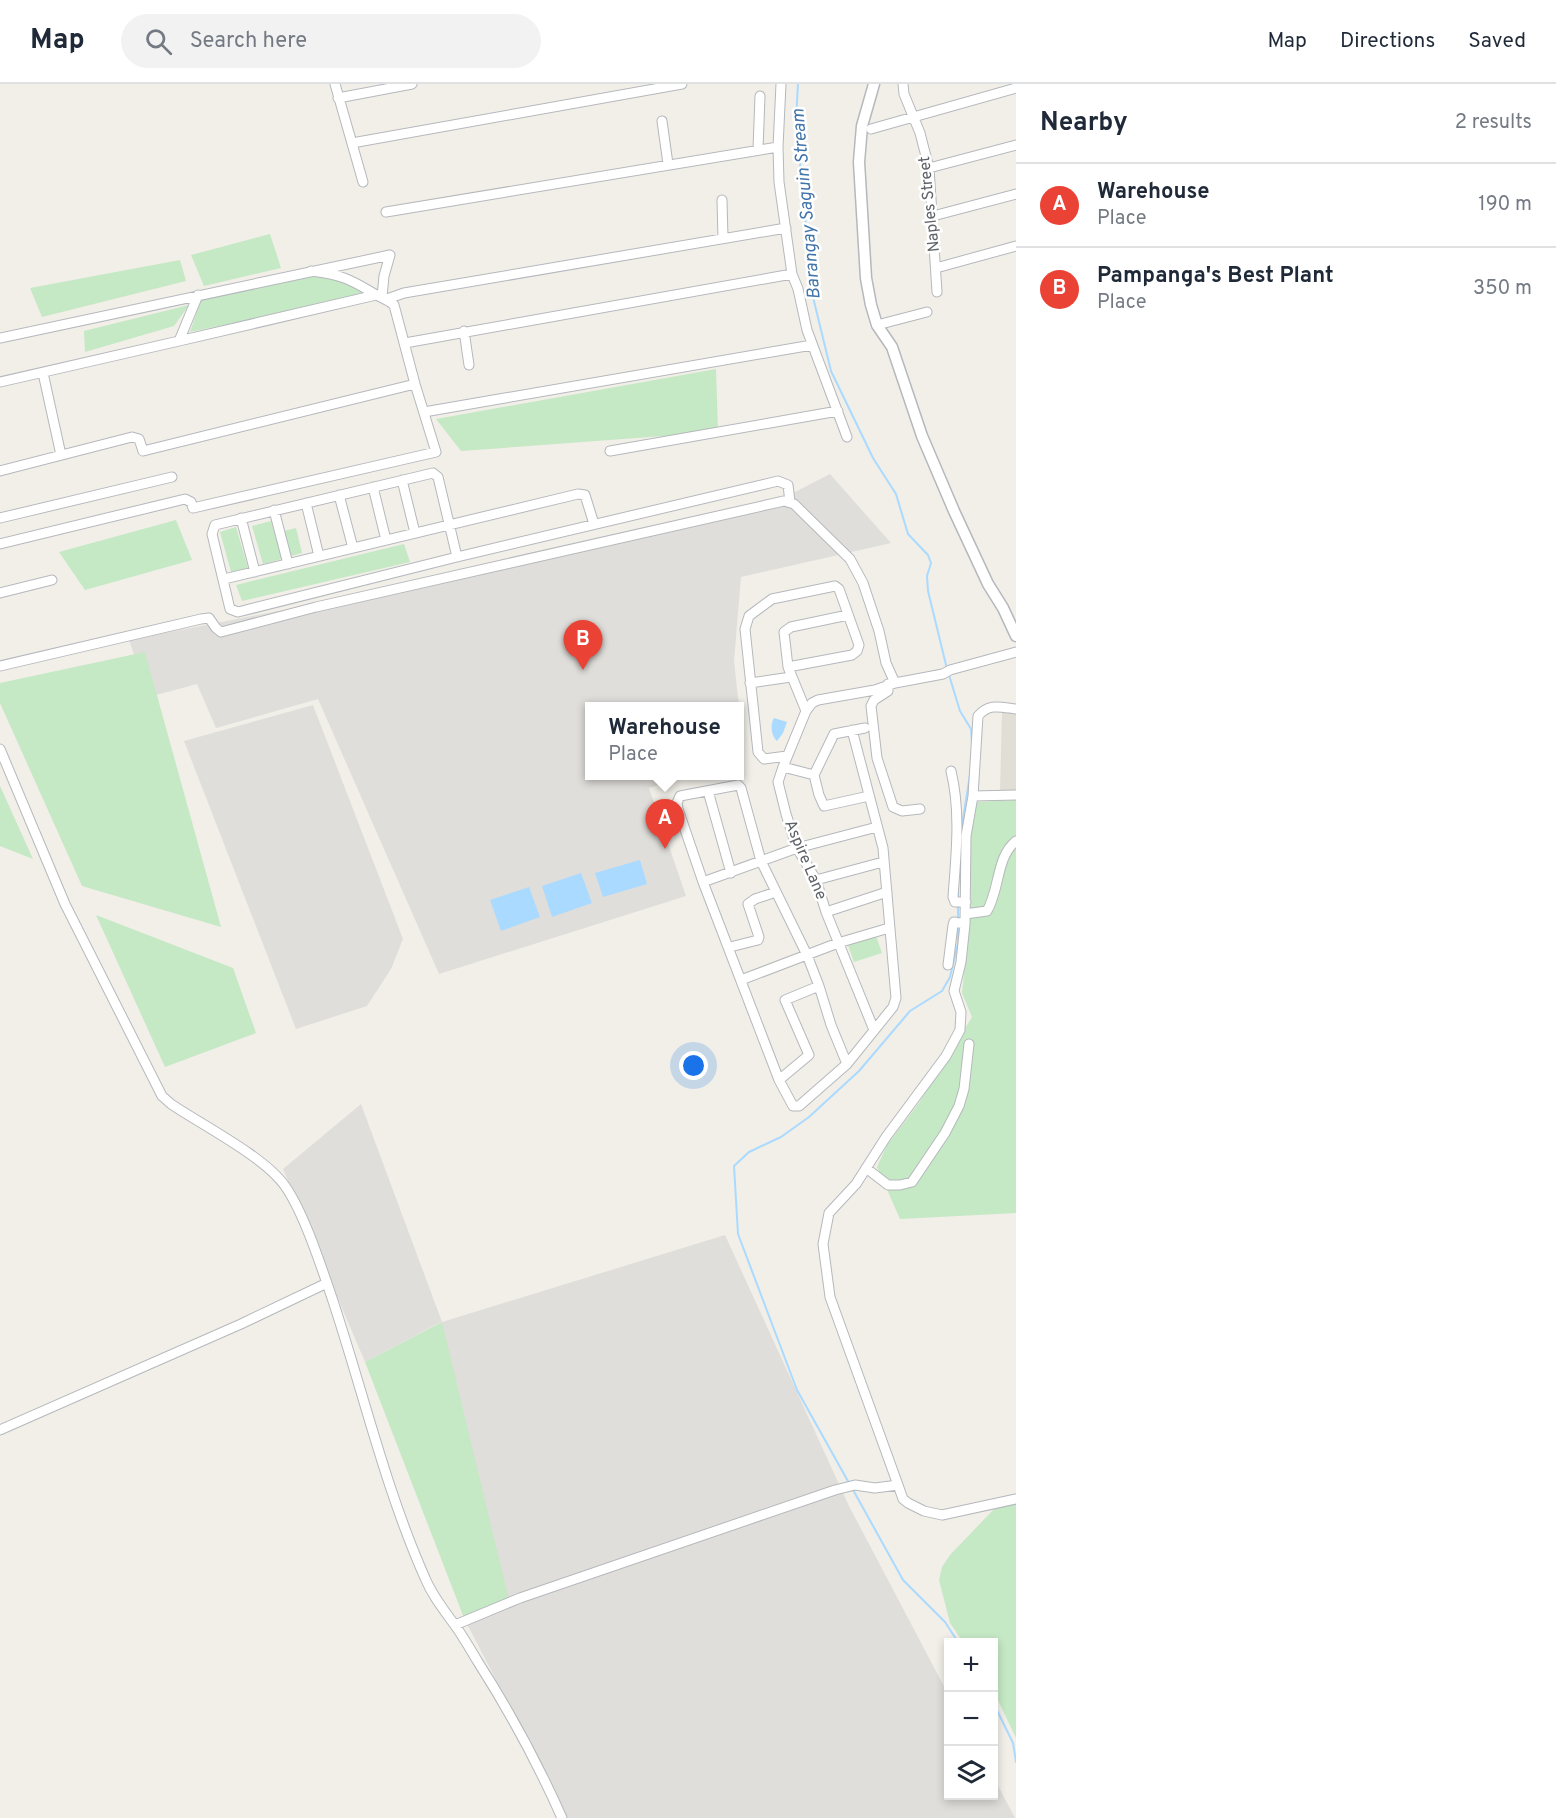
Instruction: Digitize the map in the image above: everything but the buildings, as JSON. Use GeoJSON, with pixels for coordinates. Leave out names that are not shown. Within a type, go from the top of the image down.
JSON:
{"type":"FeatureCollection","features":[{"type":"Feature","properties":{"kind":"street"},"geometry":{"type":"LineString","coordinates":[[335,84],[363,182]]}},
{"type":"Feature","properties":{"kind":"street"},"geometry":{"type":"LineString","coordinates":[[338,98],[412,84]]}},
{"type":"Feature","properties":{"kind":"street"},"geometry":{"type":"LineString","coordinates":[[352,143],[682,84]]}},
{"type":"Feature","properties":{"kind":"street"},"geometry":{"type":"LineString","coordinates":[[781,84],[779,182],[792,274],[812,345],[847,438]]}},
{"type":"Feature","properties":{"kind":"street"},"geometry":{"type":"LineString","coordinates":[[874,84],[862,126],[859,162],[866,278],[877,325],[892,347],[922,436],[954,511],[988,584],[1003,608],[1016,636]]}},
{"type":"Feature","properties":{"kind":"street","name":"Naples Street"},"geometry":{"type":"LineString","coordinates":[[903,84],[929,168],[937,292]]}},
{"type":"Feature","properties":{"kind":"street"},"geometry":{"type":"LineString","coordinates":[[871,129],[1016,88]]}},
{"type":"Feature","properties":{"kind":"street"},"geometry":{"type":"LineString","coordinates":[[758,149],[760,96]]}},
{"type":"Feature","properties":{"kind":"street"},"geometry":{"type":"LineString","coordinates":[[662,121],[668,164]]}},
{"type":"Feature","properties":{"kind":"street"},"geometry":{"type":"LineString","coordinates":[[929,168],[1016,145]]}},
{"type":"Feature","properties":{"kind":"street"},"geometry":{"type":"LineString","coordinates":[[386,212],[778,147]]}},
{"type":"Feature","properties":{"kind":"street"},"geometry":{"type":"LineString","coordinates":[[933,216],[1016,194]]}},
{"type":"Feature","properties":{"kind":"street"},"geometry":{"type":"LineString","coordinates":[[722,200],[723,238]]}},
{"type":"Feature","properties":{"kind":"street"},"geometry":{"type":"LineString","coordinates":[[0,382],[382,297],[786,228]]}},
{"type":"Feature","properties":{"kind":"street"},"geometry":{"type":"LineString","coordinates":[[936,268],[1016,246]]}},
{"type":"Feature","properties":{"kind":"street"},"geometry":{"type":"LineString","coordinates":[[0,338],[390,255],[384,276],[382,297]]}},
{"type":"Feature","properties":{"kind":"street"},"geometry":{"type":"LineString","coordinates":[[0,544],[185,499],[191,502],[193,508],[436,452],[394,305],[354,281],[333,274],[311,271]]}},
{"type":"Feature","properties":{"kind":"street"},"geometry":{"type":"LineString","coordinates":[[405,343],[792,274]]}},
{"type":"Feature","properties":{"kind":"street"},"geometry":{"type":"LineString","coordinates":[[179,341],[198,295]]}},
{"type":"Feature","properties":{"kind":"street"},"geometry":{"type":"LineString","coordinates":[[877,325],[927,312]]}},
{"type":"Feature","properties":{"kind":"street"},"geometry":{"type":"LineString","coordinates":[[464,331],[469,365]]}},
{"type":"Feature","properties":{"kind":"street"},"geometry":{"type":"LineString","coordinates":[[424,412],[812,345]]}},
{"type":"Feature","properties":{"kind":"street"},"geometry":{"type":"LineString","coordinates":[[43,373],[61,455]]}},
{"type":"Feature","properties":{"kind":"street"},"geometry":{"type":"LineString","coordinates":[[0,471],[135,437],[139,439],[143,451],[415,384]]}},
{"type":"Feature","properties":{"kind":"street"},"geometry":{"type":"LineString","coordinates":[[610,451],[838,411]]}},
{"type":"Feature","properties":{"kind":"street"},"geometry":{"type":"LineString","coordinates":[[457,557],[436,475],[433,473],[215,525],[212,534],[231,609],[238,612],[457,557],[778,481],[788,485],[790,502]]}},
{"type":"Feature","properties":{"kind":"street"},"geometry":{"type":"LineString","coordinates":[[0,518],[172,477]]}},
{"type":"Feature","properties":{"kind":"street"},"geometry":{"type":"LineString","coordinates":[[402,480],[415,533]]}},
{"type":"Feature","properties":{"kind":"street"},"geometry":{"type":"LineString","coordinates":[[373,487],[386,540]]}},
{"type":"Feature","properties":{"kind":"street"},"geometry":{"type":"LineString","coordinates":[[224,579],[578,494],[585,495],[588,500],[594,524]]}},
{"type":"Feature","properties":{"kind":"street"},"geometry":{"type":"LineString","coordinates":[[339,495],[352,548]]}},
{"type":"Feature","properties":{"kind":"street"},"geometry":{"type":"LineString","coordinates":[[0,666],[201,619],[209,618],[221,632],[316,607],[558,551],[778,501],[790,502],[850,559],[863,583],[879,631],[892,683],[888,691],[874,700],[871,706],[877,758],[893,807],[902,811],[920,809]]}},
{"type":"Feature","properties":{"kind":"street"},"geometry":{"type":"LineString","coordinates":[[306,503],[319,556]]}},
{"type":"Feature","properties":{"kind":"street"},"geometry":{"type":"LineString","coordinates":[[274,510],[288,564]]}},
{"type":"Feature","properties":{"kind":"street"},"geometry":{"type":"LineString","coordinates":[[242,518],[255,572]]}},
{"type":"Feature","properties":{"kind":"street"},"geometry":{"type":"LineString","coordinates":[[0,593],[52,580]]}},
{"type":"Feature","properties":{"kind":"street"},"geometry":{"type":"LineString","coordinates":[[787,756],[764,759],[758,752],[745,629],[749,616],[772,599],[835,586],[839,589],[859,645],[857,651],[852,655],[788,667]]}},
{"type":"Feature","properties":{"kind":"street"},"geometry":{"type":"LineString","coordinates":[[848,615],[791,627],[784,632],[788,667],[806,711],[812,703],[818,700],[875,690],[892,683],[946,672],[1016,652]]}},
{"type":"Feature","properties":{"kind":"street"},"geometry":{"type":"LineString","coordinates":[[750,683],[791,677]]}},
{"type":"Feature","properties":{"kind":"street"},"geometry":{"type":"LineString","coordinates":[[1016,709],[989,707],[978,716],[973,796],[966,836],[961,902],[962,921],[956,951],[954,991],[962,1019],[956,1040],[930,1080],[886,1137],[856,1184],[830,1212],[823,1244],[830,1297],[903,1499],[918,1509],[942,1515],[1016,1499]]}},
{"type":"Feature","properties":{"kind":"street","name":"Aspire Lane"},"geometry":{"type":"LineString","coordinates":[[806,711],[778,782],[797,848],[816,880],[826,912],[874,1030]]}},
{"type":"Feature","properties":{"kind":"street"},"geometry":{"type":"LineString","coordinates":[[865,728],[834,734],[814,775],[824,806],[869,796]]}},
{"type":"Feature","properties":{"kind":"street"},"geometry":{"type":"LineString","coordinates":[[847,1064],[807,955],[761,861],[741,788],[738,785],[680,796],[677,803],[703,882],[779,1080],[789,1102],[795,1107],[847,1064],[893,1007],[896,998],[883,848],[852,730]]}},
{"type":"Feature","properties":{"kind":"street"},"geometry":{"type":"LineString","coordinates":[[0,749],[65,904],[162,1096],[271,1170],[285,1185],[297,1206],[327,1283],[353,1361],[391,1492],[426,1580],[509,1711],[562,1818]]}},
{"type":"Feature","properties":{"kind":"street"},"geometry":{"type":"LineString","coordinates":[[783,766],[814,775]]}},
{"type":"Feature","properties":{"kind":"street"},"geometry":{"type":"LineString","coordinates":[[951,771],[957,805],[957,848],[953,897],[961,902]]}},
{"type":"Feature","properties":{"kind":"street"},"geometry":{"type":"LineString","coordinates":[[708,791],[731,873]]}},
{"type":"Feature","properties":{"kind":"street"},"geometry":{"type":"LineString","coordinates":[[973,796],[1016,795]]}},
{"type":"Feature","properties":{"kind":"street"},"geometry":{"type":"LineString","coordinates":[[703,882],[797,848],[877,827]]}},
{"type":"Feature","properties":{"kind":"street"},"geometry":{"type":"LineString","coordinates":[[962,921],[987,911],[992,903],[1004,855],[1009,846],[1016,841]]}},
{"type":"Feature","properties":{"kind":"street"},"geometry":{"type":"LineString","coordinates":[[816,880],[883,862]]}},
{"type":"Feature","properties":{"kind":"street"},"geometry":{"type":"LineString","coordinates":[[730,948],[758,940],[748,904],[755,899],[776,892]]}},
{"type":"Feature","properties":{"kind":"street"},"geometry":{"type":"LineString","coordinates":[[826,912],[887,892]]}},
{"type":"Feature","properties":{"kind":"street"},"geometry":{"type":"LineString","coordinates":[[741,980],[838,943],[889,928]]}},
{"type":"Feature","properties":{"kind":"street"},"geometry":{"type":"LineString","coordinates":[[948,965],[956,951]]}},
{"type":"Feature","properties":{"kind":"street"},"geometry":{"type":"LineString","coordinates":[[779,1080],[809,1055],[785,1000],[819,986]]}},
{"type":"Feature","properties":{"kind":"street"},"geometry":{"type":"LineString","coordinates":[[866,1168],[888,1185],[912,1182],[959,1106],[964,1089],[969,1044]]}},
{"type":"Feature","properties":{"kind":"street"},"geometry":{"type":"LineString","coordinates":[[0,1430],[241,1324],[327,1283]]}},
{"type":"Feature","properties":{"kind":"street"},"geometry":{"type":"LineString","coordinates":[[455,1625],[520,1598],[835,1490],[855,1485],[874,1488],[898,1485]]}},
{"type":"Feature","properties":{"kind":"shaded area"},"geometry":{"type":"Polygon","coordinates":[[[830,474],[891,543],[741,577],[734,661],[739,702],[585,702],[585,780],[675,780],[649,788],[686,896],[439,974],[318,699],[216,728],[197,684],[149,697],[129,640],[524,563],[795,492],[830,474]]]}},
{"type":"Feature","properties":{"kind":"shaded area"},"geometry":{"type":"Polygon","coordinates":[[[313,705],[403,939],[391,969],[367,1006],[296,1029],[184,741],[313,705]]]}},
{"type":"Feature","properties":{"kind":"shaded area"},"geometry":{"type":"Polygon","coordinates":[[[1002,711],[1016,712],[1016,794],[1000,794],[1002,711]]]}},
{"type":"Feature","properties":{"kind":"shaded area"},"geometry":{"type":"Polygon","coordinates":[[[361,1104],[442,1322],[725,1235],[849,1506],[944,1686],[944,1800],[998,1800],[998,1786],[1015,1818],[567,1818],[464,1618],[441,1322],[365,1362],[283,1169],[361,1104]]]}},
{"type":"Feature","properties":{"kind":"green space"},"geometry":{"type":"Polygon","coordinates":[[[270,234],[281,268],[204,286],[191,255],[270,234]]]}},
{"type":"Feature","properties":{"kind":"green space"},"geometry":{"type":"Polygon","coordinates":[[[180,260],[186,281],[42,317],[30,288],[180,260]]]}},
{"type":"Feature","properties":{"kind":"green space"},"geometry":{"type":"Polygon","coordinates":[[[313,274],[335,278],[371,294],[190,332],[202,297],[313,274]]]}},
{"type":"Feature","properties":{"kind":"green space"},"geometry":{"type":"Polygon","coordinates":[[[189,305],[174,326],[85,352],[84,331],[189,305]]]}},
{"type":"Feature","properties":{"kind":"green space"},"geometry":{"type":"Polygon","coordinates":[[[716,369],[718,432],[461,451],[436,419],[716,369]]]}},
{"type":"Feature","properties":{"kind":"green space"},"geometry":{"type":"Polygon","coordinates":[[[176,520],[192,560],[85,590],[59,552],[176,520]]]}},
{"type":"Feature","properties":{"kind":"green space"},"geometry":{"type":"Polygon","coordinates":[[[271,521],[282,559],[263,564],[252,526],[271,521]]]}},
{"type":"Feature","properties":{"kind":"green space"},"geometry":{"type":"Polygon","coordinates":[[[236,527],[248,568],[231,572],[220,532],[236,527]]]}},
{"type":"Feature","properties":{"kind":"green space"},"geometry":{"type":"Polygon","coordinates":[[[296,528],[302,553],[291,556],[284,531],[296,528]]]}},
{"type":"Feature","properties":{"kind":"green space"},"geometry":{"type":"Polygon","coordinates":[[[404,544],[410,562],[242,601],[236,585],[404,544]]]}},
{"type":"Feature","properties":{"kind":"green space"},"geometry":{"type":"Polygon","coordinates":[[[145,652],[221,927],[82,886],[0,703],[0,683],[145,652]]]}},
{"type":"Feature","properties":{"kind":"green space"},"geometry":{"type":"Polygon","coordinates":[[[0,786],[33,859],[0,846],[0,786]]]}},
{"type":"Feature","properties":{"kind":"green space"},"geometry":{"type":"Polygon","coordinates":[[[1016,800],[1016,1213],[900,1219],[877,1167],[887,1145],[919,1103],[972,1017],[962,993],[971,908],[971,835],[977,802],[1016,800]]]}},
{"type":"Feature","properties":{"kind":"green space"},"geometry":{"type":"Polygon","coordinates":[[[96,915],[233,968],[256,1033],[165,1067],[96,915]]]}},
{"type":"Feature","properties":{"kind":"green space"},"geometry":{"type":"Polygon","coordinates":[[[876,936],[882,953],[854,962],[848,945],[876,936]]]}},
{"type":"Feature","properties":{"kind":"green space"},"geometry":{"type":"Polygon","coordinates":[[[442,1322],[509,1600],[464,1618],[365,1362],[442,1322]]]}},
{"type":"Feature","properties":{"kind":"green space"},"geometry":{"type":"Polygon","coordinates":[[[1016,1503],[1016,1738],[998,1700],[998,1638],[960,1638],[950,1623],[939,1580],[942,1567],[950,1555],[996,1507],[1016,1503]]]}},
{"type":"Feature","properties":{"kind":"water"},"geometry":{"type":"Polygon","coordinates":[[[774,718],[787,722],[777,741],[772,730],[774,718]]]}},
{"type":"Feature","properties":{"kind":"water"},"geometry":{"type":"Polygon","coordinates":[[[640,860],[647,884],[603,897],[595,873],[640,860]]]}},
{"type":"Feature","properties":{"kind":"water"},"geometry":{"type":"Polygon","coordinates":[[[581,873],[592,903],[552,917],[542,886],[581,873]]]}},
{"type":"Feature","properties":{"kind":"water"},"geometry":{"type":"Polygon","coordinates":[[[529,887],[540,917],[501,931],[490,900],[529,887]]]}},
{"type":"Feature","properties":{"kind":"waterway","name":"Barangay Saguin Stream"},"geometry":{"type":"LineString","coordinates":[[798,84],[796,120],[812,293],[831,371],[873,458],[896,494],[908,534],[928,555],[931,563],[927,576],[928,591],[947,669]]}},
{"type":"Feature","properties":{"kind":"waterway"},"geometry":{"type":"LineString","coordinates":[[949,675],[960,711],[971,729],[972,742]]}},
{"type":"Feature","properties":{"kind":"waterway"},"geometry":{"type":"LineString","coordinates":[[961,831],[970,775]]}},
{"type":"Feature","properties":{"kind":"waterway"},"geometry":{"type":"LineString","coordinates":[[958,882],[958,900]]}},
{"type":"Feature","properties":{"kind":"waterway"},"geometry":{"type":"LineString","coordinates":[[958,906],[958,921]]}},
{"type":"Feature","properties":{"kind":"waterway"},"geometry":{"type":"LineString","coordinates":[[849,1483],[797,1390],[738,1234],[734,1166],[749,1152],[781,1137],[809,1117],[859,1071],[910,1011],[942,991],[950,977],[958,943],[958,927]]}},
{"type":"Feature","properties":{"kind":"waterway"},"geometry":{"type":"LineString","coordinates":[[852,1488],[903,1580],[945,1622],[955,1638]]}},
{"type":"Feature","properties":{"kind":"waterway"},"geometry":{"type":"LineString","coordinates":[[998,1712],[1013,1743],[1016,1762]]}},
{"type":"Feature","properties":{"kind":"place","name":"Pampanga's Best Plant"},"geometry":{"type":"Point","coordinates":[583,670]}},
{"type":"Feature","properties":{"kind":"place","name":"Warehouse"},"geometry":{"type":"Point","coordinates":[665,849]}}]}
